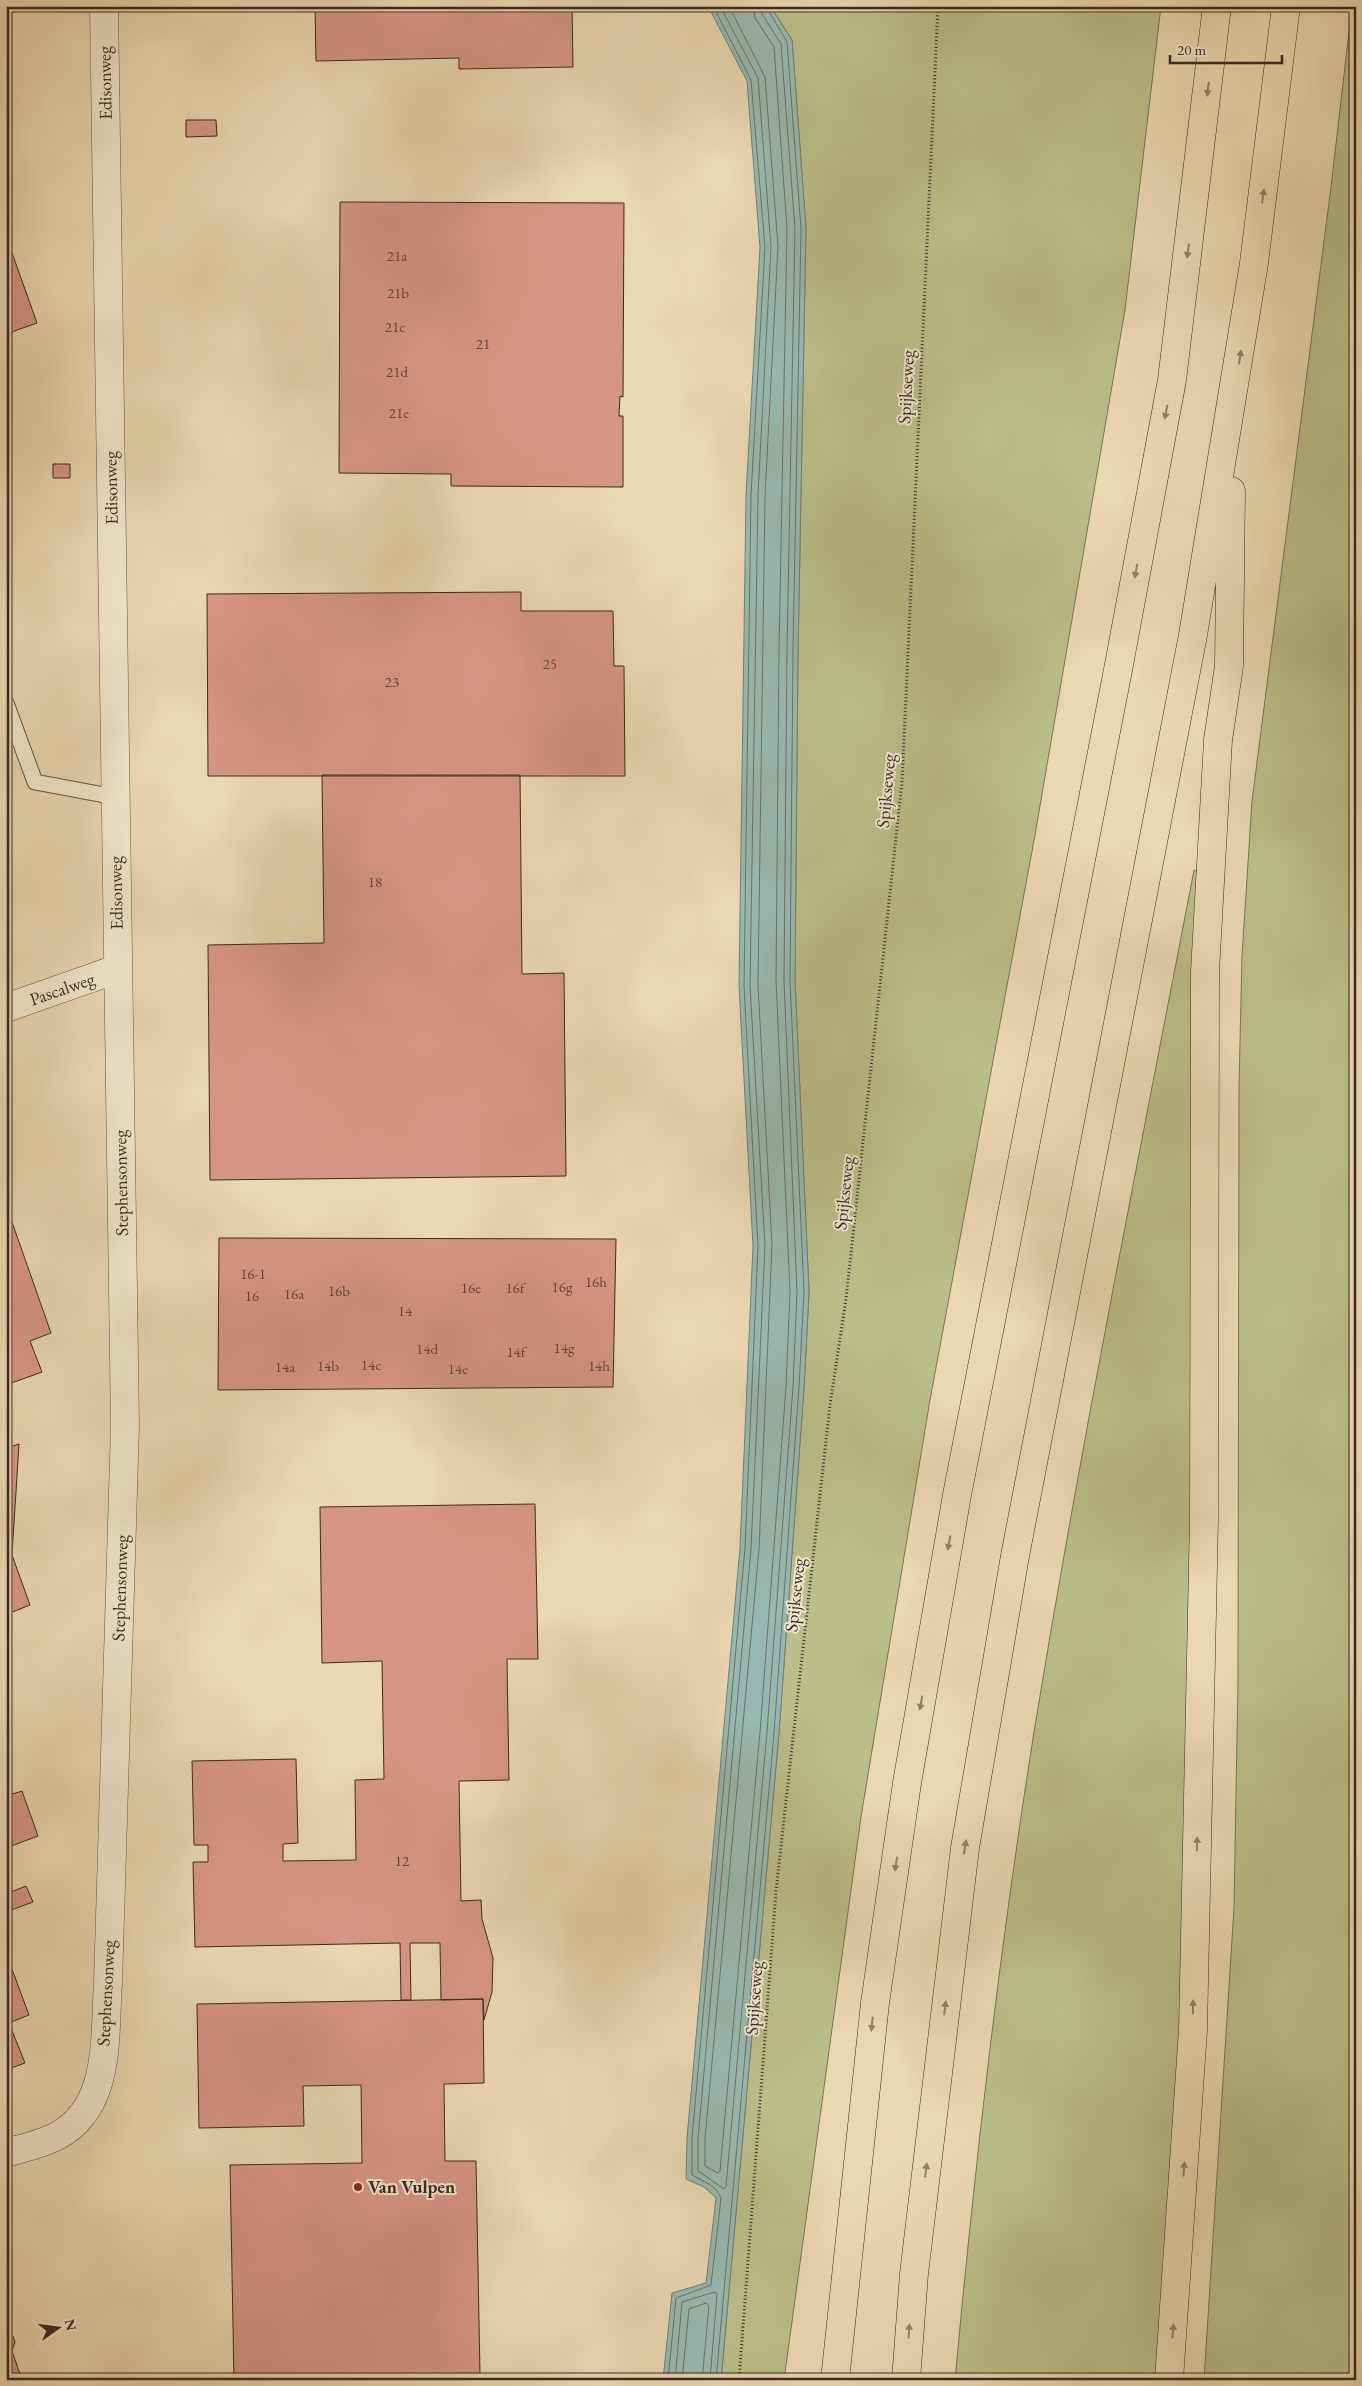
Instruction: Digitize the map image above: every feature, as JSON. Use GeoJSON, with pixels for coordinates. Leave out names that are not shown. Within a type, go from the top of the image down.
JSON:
{"type":"FeatureCollection","features":[{"type":"Feature","properties":{"kind":"highway"},"geometry":{"type":"LineString","coordinates":[[835,2380],[875,2003],[908,1783],[957,1495],[1120,660],[1172,380],[1217,6]]}},
{"type":"Feature","properties":{"kind":"highway"},"geometry":{"type":"LineString","coordinates":[[906,2380],[914,2274],[965,1848],[1015,1556],[1193,635],[1254,263],[1286,6]]}},
{"type":"Feature","properties":{"kind":"highway"},"geometry":{"type":"LineString","coordinates":[[1169,2380],[1193,2030],[1204,1519],[1205,972],[1218,740],[1229,666],[1232,405]]}},
{"type":"Feature","properties":{"kind":"street","name":"Edisonweg"},"geometry":{"type":"LineString","coordinates":[[104,6],[118,969]]}},
{"type":"Feature","properties":{"kind":"street","name":"Pascalweg"},"geometry":{"type":"LineString","coordinates":[[6,1008],[118,969]]}},
{"type":"Feature","properties":{"kind":"street","name":"Stephensonweg"},"geometry":{"type":"LineString","coordinates":[[6,2154],[57,2136],[73,2125],[87,2111],[95,2095],[102,2064],[108,1983],[125,1426],[118,969]]}},
{"type":"Feature","properties":{"kind":"lane"},"geometry":{"type":"LineString","coordinates":[[6,703],[35,782],[115,797]]}},
{"type":"Feature","properties":{"kind":"path","name":"Spijkseweg"},"geometry":{"type":"LineString","coordinates":[[739,2380],[776,1891],[830,1405],[846,1299],[902,782],[938,6]]}},
{"type":"Feature","properties":{"kind":"green space"},"geometry":{"type":"Polygon","coordinates":[[[770,6],[1161,6],[1125,310],[1035,835],[930,1400],[861,1817],[784,2380],[721,2380],[779,1733],[804,1388],[809,1292],[795,980],[798,651],[806,228],[792,40],[770,6]]]}},
{"type":"Feature","properties":{"kind":"green space"},"geometry":{"type":"Polygon","coordinates":[[[1352,6],[1356,6],[1356,2380],[1204,2380],[1234,1908],[1238,1682],[1239,1087],[1242,956],[1252,801],[1331,187],[1352,6]]]}},
{"type":"Feature","properties":{"kind":"green space"},"geometry":{"type":"Polygon","coordinates":[[[1194,870],[1200,872],[1193,1484],[1182,1985],[1159,2380],[955,2380],[989,2055],[1010,1893],[1034,1732],[1091,1408],[1194,870]]]}},
{"type":"Feature","properties":{"kind":"water"},"geometry":{"type":"Polygon","coordinates":[[[708,6],[770,6],[792,40],[806,228],[798,651],[795,980],[809,1292],[804,1388],[779,1733],[721,2380],[663,2380],[672,2293],[706,2283],[716,2198],[704,2187],[686,2179],[687,2138],[740,1548],[753,1246],[739,986],[746,495],[760,247],[747,81],[708,6]]]}},
{"type":"Feature","properties":{"kind":"building"},"geometry":{"type":"Polygon","coordinates":[[[315,6],[572,6],[573,67],[459,69],[459,58],[316,61],[315,6]]]}},
{"type":"Feature","properties":{"kind":"building"},"geometry":{"type":"Polygon","coordinates":[[[186,120],[216,120],[217,136],[186,137],[186,120]]]}},
{"type":"Feature","properties":{"kind":"building"},"geometry":{"type":"Polygon","coordinates":[[[340,202],[624,203],[623,397],[620,396],[619,416],[623,416],[623,487],[451,486],[451,474],[339,473],[340,202]]]}},
{"type":"Feature","properties":{"kind":"building"},"geometry":{"type":"Polygon","coordinates":[[[6,236],[37,323],[6,334],[6,236]]]}},
{"type":"Feature","properties":{"kind":"building"},"geometry":{"type":"Polygon","coordinates":[[[53,464],[70,464],[70,478],[53,478],[53,464]]]}},
{"type":"Feature","properties":{"kind":"building"},"geometry":{"type":"Polygon","coordinates":[[[521,592],[521,611],[613,611],[614,666],[624,666],[625,776],[208,776],[207,594],[521,592]]]}},
{"type":"Feature","properties":{"kind":"building"},"geometry":{"type":"Polygon","coordinates":[[[322,775],[520,775],[522,974],[564,973],[566,1176],[210,1180],[208,945],[324,943],[322,775]]]}},
{"type":"Feature","properties":{"kind":"building"},"geometry":{"type":"Polygon","coordinates":[[[6,1205],[51,1333],[30,1341],[42,1372],[6,1385],[6,1205]]]}},
{"type":"Feature","properties":{"kind":"building"},"geometry":{"type":"Polygon","coordinates":[[[219,1238],[616,1239],[613,1387],[218,1390],[219,1238]]]}},
{"type":"Feature","properties":{"kind":"building"},"geometry":{"type":"Polygon","coordinates":[[[19,1444],[12,1555],[30,1605],[10,1613],[6,1657],[6,1448],[19,1444]]]}},
{"type":"Feature","properties":{"kind":"building"},"geometry":{"type":"Polygon","coordinates":[[[535,1504],[538,1659],[507,1659],[509,1780],[459,1781],[461,1901],[481,1900],[482,1919],[493,1958],[492,1992],[484,2020],[483,1999],[441,2000],[440,1943],[410,1943],[411,2000],[401,2000],[400,1943],[195,1947],[193,1862],[208,1862],[208,1845],[194,1845],[192,1761],[296,1759],[298,1843],[283,1844],[283,1861],[356,1860],[355,1780],[384,1779],[382,1661],[322,1663],[320,1507],[535,1504]]]}},
{"type":"Feature","properties":{"kind":"building"},"geometry":{"type":"Polygon","coordinates":[[[22,1791],[38,1836],[6,1848],[6,1796],[22,1791]]]}},
{"type":"Feature","properties":{"kind":"building"},"geometry":{"type":"Polygon","coordinates":[[[26,1886],[33,1902],[6,1912],[6,1894],[26,1886]]]}},
{"type":"Feature","properties":{"kind":"building"},"geometry":{"type":"Polygon","coordinates":[[[6,1953],[29,2015],[9,2023],[25,2063],[6,2070],[6,1953]]]}},
{"type":"Feature","properties":{"kind":"building"},"geometry":{"type":"Polygon","coordinates":[[[483,1999],[484,2083],[444,2084],[445,2161],[476,2161],[480,2375],[234,2380],[230,2165],[362,2163],[361,2085],[303,2086],[304,2126],[199,2128],[197,2004],[483,1999]]]}},
{"type":"Feature","properties":{"kind":"building"},"geometry":{"type":"Polygon","coordinates":[[[6,2333],[13,2336],[15,2342],[12,2351],[22,2380],[6,2380],[6,2333]]]}},
{"type":"Feature","properties":{"kind":"place","name":"Van Vulpen"},"geometry":{"type":"Point","coordinates":[358,2187]}}]}
